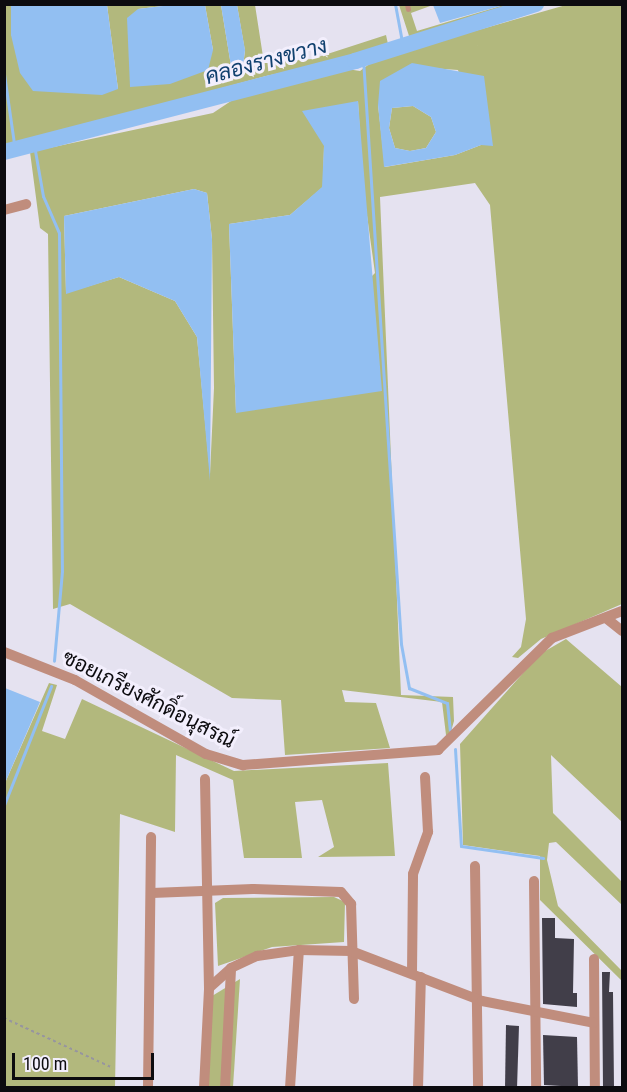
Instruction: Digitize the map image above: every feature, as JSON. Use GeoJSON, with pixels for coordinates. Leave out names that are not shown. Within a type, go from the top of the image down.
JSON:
{"type":"FeatureCollection","features":[{"type":"Feature","properties":{"kind":"street"},"geometry":{"type":"LineString","coordinates":[[4,210],[26,204]]}},
{"type":"Feature","properties":{"kind":"street","name":"ซอยเกรียงศักดิ์อนุสรณ์"},"geometry":{"type":"LineString","coordinates":[[4,652],[75,680],[206,754],[243,765],[438,750],[538,649],[552,638],[622,611]]}},
{"type":"Feature","properties":{"kind":"street"},"geometry":{"type":"LineString","coordinates":[[606,618],[622,631]]}},
{"type":"Feature","properties":{"kind":"street"},"geometry":{"type":"LineString","coordinates":[[418,1088],[413,874],[428,832],[425,777]]}},
{"type":"Feature","properties":{"kind":"street"},"geometry":{"type":"LineString","coordinates":[[204,1088],[208,988],[205,779]]}},
{"type":"Feature","properties":{"kind":"street"},"geometry":{"type":"LineString","coordinates":[[148,1088],[151,837]]}},
{"type":"Feature","properties":{"kind":"street"},"geometry":{"type":"LineString","coordinates":[[475,866],[478,1088]]}},
{"type":"Feature","properties":{"kind":"street"},"geometry":{"type":"LineString","coordinates":[[534,881],[536,1088]]}},
{"type":"Feature","properties":{"kind":"street"},"geometry":{"type":"LineString","coordinates":[[152,893],[208,890],[341,892],[351,904],[354,999]]}},
{"type":"Feature","properties":{"kind":"street"},"geometry":{"type":"LineString","coordinates":[[208,988],[231,968],[257,956],[299,950],[351,951],[477,999],[536,1013],[594,1023]]}},
{"type":"Feature","properties":{"kind":"street"},"geometry":{"type":"LineString","coordinates":[[291,1088],[299,950]]}},
{"type":"Feature","properties":{"kind":"street"},"geometry":{"type":"LineString","coordinates":[[594,959],[595,1088]]}},
{"type":"Feature","properties":{"kind":"street"},"geometry":{"type":"LineString","coordinates":[[225,1088],[231,968]]}},
{"type":"Feature","properties":{"kind":"path"},"geometry":{"type":"LineString","coordinates":[[4,1018],[111,1067]]}},
{"type":"Feature","properties":{"kind":"green space"},"geometry":{"type":"Polygon","coordinates":[[[5,5],[11,5],[11,35],[118,89],[107,5],[171,5],[138,9],[213,50],[205,5],[221,5],[231,66],[243,66],[245,51],[237,5],[255,5],[264,63],[312,59],[386,35],[388,44],[337,61],[266,76],[5,147],[5,5]]]}},
{"type":"Feature","properties":{"kind":"green space"},"geometry":{"type":"Polygon","coordinates":[[[399,5],[433,5],[411,13],[417,31],[504,5],[522,5],[417,39],[410,39],[399,5]]]}},
{"type":"Feature","properties":{"kind":"green space"},"geometry":{"type":"Polygon","coordinates":[[[566,5],[622,5],[622,604],[541,639],[518,658],[512,657],[521,647],[526,619],[490,205],[475,183],[380,197],[401,695],[453,697],[454,721],[450,735],[446,735],[442,702],[342,690],[345,702],[376,703],[390,748],[285,755],[281,700],[232,698],[70,604],[53,609],[48,234],[40,228],[30,152],[213,113],[240,95],[347,69],[360,71],[376,59],[566,5]],[[430,68],[378,105],[385,167],[455,155],[481,145],[458,70],[430,68]],[[358,101],[324,146],[323,187],[290,215],[229,224],[236,413],[375,273],[363,187],[358,101]],[[194,189],[64,216],[66,293],[119,277],[175,301],[197,337],[210,474],[214,388],[212,239],[207,193],[194,189]]]}},
{"type":"Feature","properties":{"kind":"green space"},"geometry":{"type":"Polygon","coordinates":[[[413,106],[431,117],[436,132],[426,148],[410,151],[395,148],[389,128],[392,108],[413,106]]]}},
{"type":"Feature","properties":{"kind":"green space"},"geometry":{"type":"Polygon","coordinates":[[[566,639],[622,687],[622,822],[551,755],[553,813],[622,882],[622,905],[556,842],[549,843],[547,860],[558,906],[622,971],[622,981],[540,900],[540,856],[463,845],[460,744],[540,654],[566,639]]]}},
{"type":"Feature","properties":{"kind":"green space"},"geometry":{"type":"Polygon","coordinates":[[[49,683],[57,685],[42,731],[65,739],[82,699],[234,771],[388,763],[395,856],[318,857],[334,847],[322,800],[295,802],[302,858],[244,858],[233,780],[176,755],[175,832],[120,814],[115,1087],[5,1088],[5,783],[49,683]]]}},
{"type":"Feature","properties":{"kind":"green space"},"geometry":{"type":"Polygon","coordinates":[[[334,897],[345,902],[344,942],[272,947],[218,966],[215,903],[223,898],[334,897]]]}},
{"type":"Feature","properties":{"kind":"green space"},"geometry":{"type":"Polygon","coordinates":[[[240,979],[233,1087],[207,1088],[212,996],[240,979]]]}},
{"type":"Feature","properties":{"kind":"water"},"geometry":{"type":"Polygon","coordinates":[[[433,4],[504,5],[440,23],[433,4]]]}},
{"type":"Feature","properties":{"kind":"water"},"geometry":{"type":"Polygon","coordinates":[[[11,5],[107,5],[118,89],[102,95],[33,91],[20,73],[11,35],[11,5]]]}},
{"type":"Feature","properties":{"kind":"water"},"geometry":{"type":"Polygon","coordinates":[[[171,5],[205,5],[213,50],[208,70],[170,84],[130,87],[127,18],[138,9],[171,5]]]}},
{"type":"Feature","properties":{"kind":"water"},"geometry":{"type":"Polygon","coordinates":[[[221,5],[237,5],[245,50],[243,66],[231,66],[221,5]]]}},
{"type":"Feature","properties":{"kind":"water"},"geometry":{"type":"Polygon","coordinates":[[[412,63],[484,76],[493,146],[481,145],[455,155],[384,167],[378,105],[380,81],[412,63]],[[413,106],[392,108],[389,128],[395,148],[410,151],[426,148],[436,132],[431,117],[413,106]]]}},
{"type":"Feature","properties":{"kind":"water"},"geometry":{"type":"Polygon","coordinates":[[[358,101],[382,391],[236,413],[229,224],[290,215],[322,187],[324,146],[302,111],[358,101]]]}},
{"type":"Feature","properties":{"kind":"water"},"geometry":{"type":"Polygon","coordinates":[[[194,189],[207,193],[212,239],[210,481],[197,337],[175,301],[119,277],[66,294],[64,216],[194,189]]]}},
{"type":"Feature","properties":{"kind":"water"},"geometry":{"type":"Polygon","coordinates":[[[5,688],[40,702],[5,783],[5,688]]]}},
{"type":"Feature","properties":{"kind":"building"},"geometry":{"type":"Polygon","coordinates":[[[542,918],[555,918],[555,938],[574,939],[573,993],[577,993],[577,1007],[543,1004],[542,918]]]}},
{"type":"Feature","properties":{"kind":"building"},"geometry":{"type":"Polygon","coordinates":[[[602,972],[610,972],[609,992],[613,992],[614,1088],[603,1088],[602,972]]]}},
{"type":"Feature","properties":{"kind":"building"},"geometry":{"type":"Polygon","coordinates":[[[506,1025],[519,1026],[517,1088],[505,1088],[506,1025]]]}},
{"type":"Feature","properties":{"kind":"building"},"geometry":{"type":"Polygon","coordinates":[[[543,1035],[577,1037],[578,1087],[544,1085],[543,1035]]]}},
{"type":"Feature","properties":{"kind":"waterway"},"geometry":{"type":"LineString","coordinates":[[395,4],[403,47]]}},
{"type":"Feature","properties":{"kind":"waterway","name":"คลองรางขวาง"},"geometry":{"type":"LineString","coordinates":[[4,152],[355,61],[536,4]]}},
{"type":"Feature","properties":{"kind":"waterway"},"geometry":{"type":"LineString","coordinates":[[363,59],[401,644],[409,688],[447,703],[450,730]]}},
{"type":"Feature","properties":{"kind":"waterway"},"geometry":{"type":"LineString","coordinates":[[4,74],[15,150]]}},
{"type":"Feature","properties":{"kind":"waterway"},"geometry":{"type":"LineString","coordinates":[[34,145],[43,196],[59,233],[62,571],[54,661]]}},
{"type":"Feature","properties":{"kind":"waterway"},"geometry":{"type":"LineString","coordinates":[[4,805],[51,686]]}},
{"type":"Feature","properties":{"kind":"waterway"},"geometry":{"type":"LineString","coordinates":[[455,749],[461,846],[543,858]]}}]}
